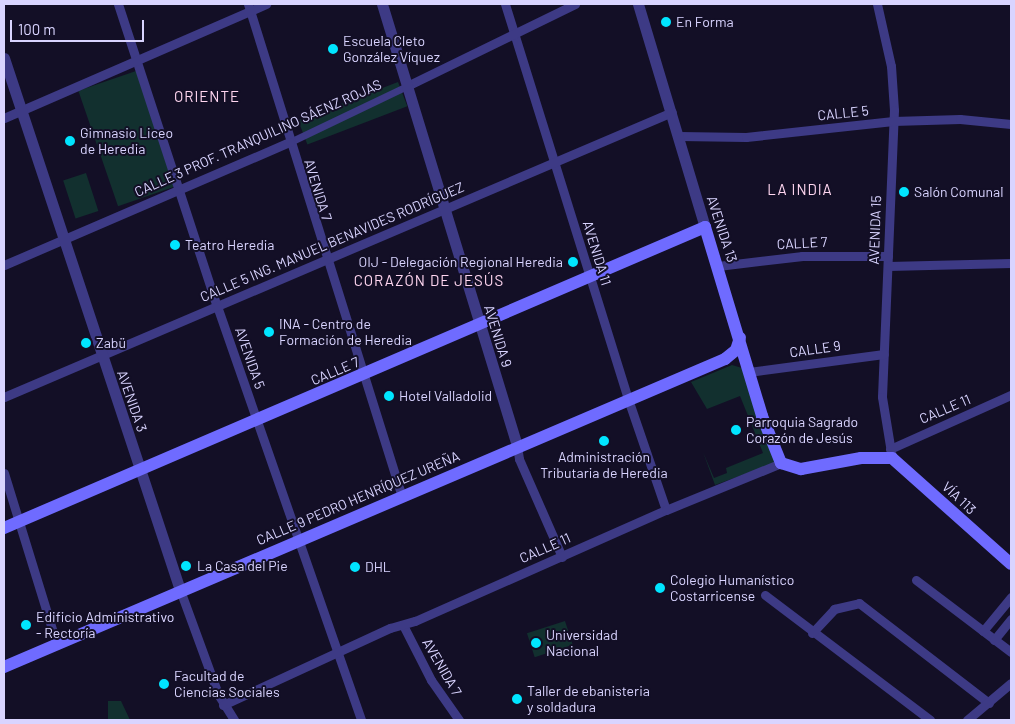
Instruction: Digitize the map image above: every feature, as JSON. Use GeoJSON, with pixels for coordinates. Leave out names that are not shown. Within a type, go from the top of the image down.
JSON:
{"type":"FeatureCollection","features":[{"type":"Feature","properties":{"kind":"main road","name":"AVENIDA 13"},"geometry":{"type":"LineString","coordinates":[[705,227],[762,416],[781,463]]}},
{"type":"Feature","properties":{"kind":"main road","name":"CALLE 7"},"geometry":{"type":"LineString","coordinates":[[4,528],[139,468],[362,376],[591,278],[705,227]]}},
{"type":"Feature","properties":{"kind":"main road"},"geometry":{"type":"LineString","coordinates":[[726,359],[736,350],[740,338]]}},
{"type":"Feature","properties":{"kind":"main road"},"geometry":{"type":"LineString","coordinates":[[726,359],[743,363],[749,372]]}},
{"type":"Feature","properties":{"kind":"main road","name":"CALLE 9 PEDRO HENRÍQUEZ UREÑA"},"geometry":{"type":"LineString","coordinates":[[4,667],[517,446],[726,359]]}},
{"type":"Feature","properties":{"kind":"main road","name":"CALLE 11"},"geometry":{"type":"LineString","coordinates":[[781,463],[802,469],[889,455]]}},
{"type":"Feature","properties":{"kind":"main road","name":"VÍA 113"},"geometry":{"type":"LineString","coordinates":[[889,455],[1011,564]]}},
{"type":"Feature","properties":{"kind":"street","name":"AVENIDA 5"},"geometry":{"type":"LineString","coordinates":[[118,4],[135,61],[257,420],[300,540],[359,720]]}},
{"type":"Feature","properties":{"kind":"street"},"geometry":{"type":"LineString","coordinates":[[4,118],[135,61],[249,7],[266,4]]}},
{"type":"Feature","properties":{"kind":"street","name":"AVENIDA 9"},"geometry":{"type":"LineString","coordinates":[[382,4],[517,446],[519,459],[562,557]]}},
{"type":"Feature","properties":{"kind":"street","name":"AVENIDA 11"},"geometry":{"type":"LineString","coordinates":[[505,4],[628,399],[666,510]]}},
{"type":"Feature","properties":{"kind":"street","name":"CALLE 3 PROF. TRANQUILINO SÁENZ ROJAS"},"geometry":{"type":"LineString","coordinates":[[4,264],[290,142],[575,4]]}},
{"type":"Feature","properties":{"kind":"street","name":"AVENIDA 13"},"geometry":{"type":"LineString","coordinates":[[638,4],[705,227]]}},
{"type":"Feature","properties":{"kind":"street","name":"AVENIDA 15"},"geometry":{"type":"LineString","coordinates":[[877,4],[891,66],[893,121],[882,397],[889,455]]}},
{"type":"Feature","properties":{"kind":"street","name":"AVENIDA 7"},"geometry":{"type":"LineString","coordinates":[[249,7],[362,376],[402,497]]}},
{"type":"Feature","properties":{"kind":"street","name":"AVENIDA 3"},"geometry":{"type":"LineString","coordinates":[[4,58],[100,354],[180,590],[223,705],[234,720]]}},
{"type":"Feature","properties":{"kind":"street","name":"CALLE 5 ING. MANUEL BENAVIDES RODRÍGUEZ"},"geometry":{"type":"LineString","coordinates":[[4,397],[100,354],[555,164],[672,112]]}},
{"type":"Feature","properties":{"kind":"street","name":"CALLE 5"},"geometry":{"type":"LineString","coordinates":[[679,136],[746,137],[893,121],[960,119],[1011,124]]}},
{"type":"Feature","properties":{"kind":"street","name":"CALLE 7"},"geometry":{"type":"LineString","coordinates":[[718,266],[802,256],[888,261],[1011,263]]}},
{"type":"Feature","properties":{"kind":"street","name":"CALLE 9"},"geometry":{"type":"LineString","coordinates":[[749,372],[884,354]]}},
{"type":"Feature","properties":{"kind":"street","name":"CALLE 11"},"geometry":{"type":"LineString","coordinates":[[889,455],[1011,395]]}},
{"type":"Feature","properties":{"kind":"street","name":"CALLE 11"},"geometry":{"type":"LineString","coordinates":[[223,705],[338,652],[562,557],[666,510],[781,463]]}},
{"type":"Feature","properties":{"kind":"street"},"geometry":{"type":"LineString","coordinates":[[4,473],[57,644]]}},
{"type":"Feature","properties":{"kind":"street"},"geometry":{"type":"LineString","coordinates":[[916,580],[1011,652]]}},
{"type":"Feature","properties":{"kind":"street"},"geometry":{"type":"LineString","coordinates":[[765,595],[812,633],[930,720]]}},
{"type":"Feature","properties":{"kind":"street"},"geometry":{"type":"LineString","coordinates":[[983,631],[1011,597]]}},
{"type":"Feature","properties":{"kind":"street"},"geometry":{"type":"LineString","coordinates":[[812,633],[834,608],[859,603],[989,703]]}},
{"type":"Feature","properties":{"kind":"street"},"geometry":{"type":"LineString","coordinates":[[994,640],[1011,619]]}},
{"type":"Feature","properties":{"kind":"street","name":"AVENIDA 7"},"geometry":{"type":"LineString","coordinates":[[403,625],[431,680],[459,720]]}},
{"type":"Feature","properties":{"kind":"street"},"geometry":{"type":"LineString","coordinates":[[967,720],[1011,683]]}},
{"type":"Feature","properties":{"kind":"green space"},"geometry":{"type":"Polygon","coordinates":[[[136,71],[176,186],[118,206],[78,91],[136,71]]]}},
{"type":"Feature","properties":{"kind":"green space"},"geometry":{"type":"Polygon","coordinates":[[[398,82],[407,106],[307,145],[298,120],[398,82]]]}},
{"type":"Feature","properties":{"kind":"green space"},"geometry":{"type":"Polygon","coordinates":[[[86,173],[98,211],[76,218],[63,180],[86,173]]]}},
{"type":"Feature","properties":{"kind":"green space"},"geometry":{"type":"Polygon","coordinates":[[[732,365],[742,368],[775,463],[715,485],[703,452],[714,478],[727,473],[726,468],[763,453],[740,396],[707,409],[691,382],[732,365]]]}},
{"type":"Feature","properties":{"kind":"green space"},"geometry":{"type":"Polygon","coordinates":[[[565,621],[573,645],[535,657],[527,633],[565,621]]]}},
{"type":"Feature","properties":{"kind":"green space"},"geometry":{"type":"Polygon","coordinates":[[[108,701],[121,701],[130,720],[108,720],[108,701]]]}},
{"type":"Feature","properties":{"kind":"place","name":"En Forma"},"geometry":{"type":"Point","coordinates":[666,22]}},
{"type":"Feature","properties":{"kind":"place","name":"Escuela Cleto González Víquez"},"geometry":{"type":"Point","coordinates":[333,49]}},
{"type":"Feature","properties":{"kind":"place","name":"Gimnasio Liceo de Heredia"},"geometry":{"type":"Point","coordinates":[70,141]}},
{"type":"Feature","properties":{"kind":"place","name":"Salón Comunal"},"geometry":{"type":"Point","coordinates":[904,192]}},
{"type":"Feature","properties":{"kind":"place","name":"Teatro Heredia"},"geometry":{"type":"Point","coordinates":[175,245]}},
{"type":"Feature","properties":{"kind":"place","name":"OIJ - Delegación Regional Heredia"},"geometry":{"type":"Point","coordinates":[573,262]}},
{"type":"Feature","properties":{"kind":"place","name":"INA - Centro de Formación de Heredia"},"geometry":{"type":"Point","coordinates":[269,332]}},
{"type":"Feature","properties":{"kind":"place","name":"Zabü"},"geometry":{"type":"Point","coordinates":[86,343]}},
{"type":"Feature","properties":{"kind":"place","name":"Hotel Valladolid"},"geometry":{"type":"Point","coordinates":[389,396]}},
{"type":"Feature","properties":{"kind":"place","name":"Parroquia Sagrado Corazón de Jesús"},"geometry":{"type":"Point","coordinates":[736,430]}},
{"type":"Feature","properties":{"kind":"place","name":"Administración Tributaria de Heredia"},"geometry":{"type":"Point","coordinates":[604,441]}},
{"type":"Feature","properties":{"kind":"place","name":"La Casa del Pie"},"geometry":{"type":"Point","coordinates":[186,566]}},
{"type":"Feature","properties":{"kind":"place","name":"DHL"},"geometry":{"type":"Point","coordinates":[355,567]}},
{"type":"Feature","properties":{"kind":"place","name":"Colegio Humanístico Costarricense"},"geometry":{"type":"Point","coordinates":[660,588]}},
{"type":"Feature","properties":{"kind":"place","name":"Edificio Administrativo - Rectoría"},"geometry":{"type":"Point","coordinates":[26,625]}},
{"type":"Feature","properties":{"kind":"place","name":"Universidad Nacional"},"geometry":{"type":"Point","coordinates":[536,643]}},
{"type":"Feature","properties":{"kind":"place","name":"Facultad de Ciencias Sociales"},"geometry":{"type":"Point","coordinates":[164,684]}},
{"type":"Feature","properties":{"kind":"place","name":"Taller de ebanisteria y soldadura"},"geometry":{"type":"Point","coordinates":[517,699]}},
{"type":"Feature","properties":{"kind":"district","name":"ORIENTE"},"geometry":{"type":"Point","coordinates":[207,97]}},
{"type":"Feature","properties":{"kind":"district","name":"LA INDIA"},"geometry":{"type":"Point","coordinates":[800,190]}},
{"type":"Feature","properties":{"kind":"district","name":"CORAZÓN DE JESÚS"},"geometry":{"type":"Point","coordinates":[429,281]}}]}
